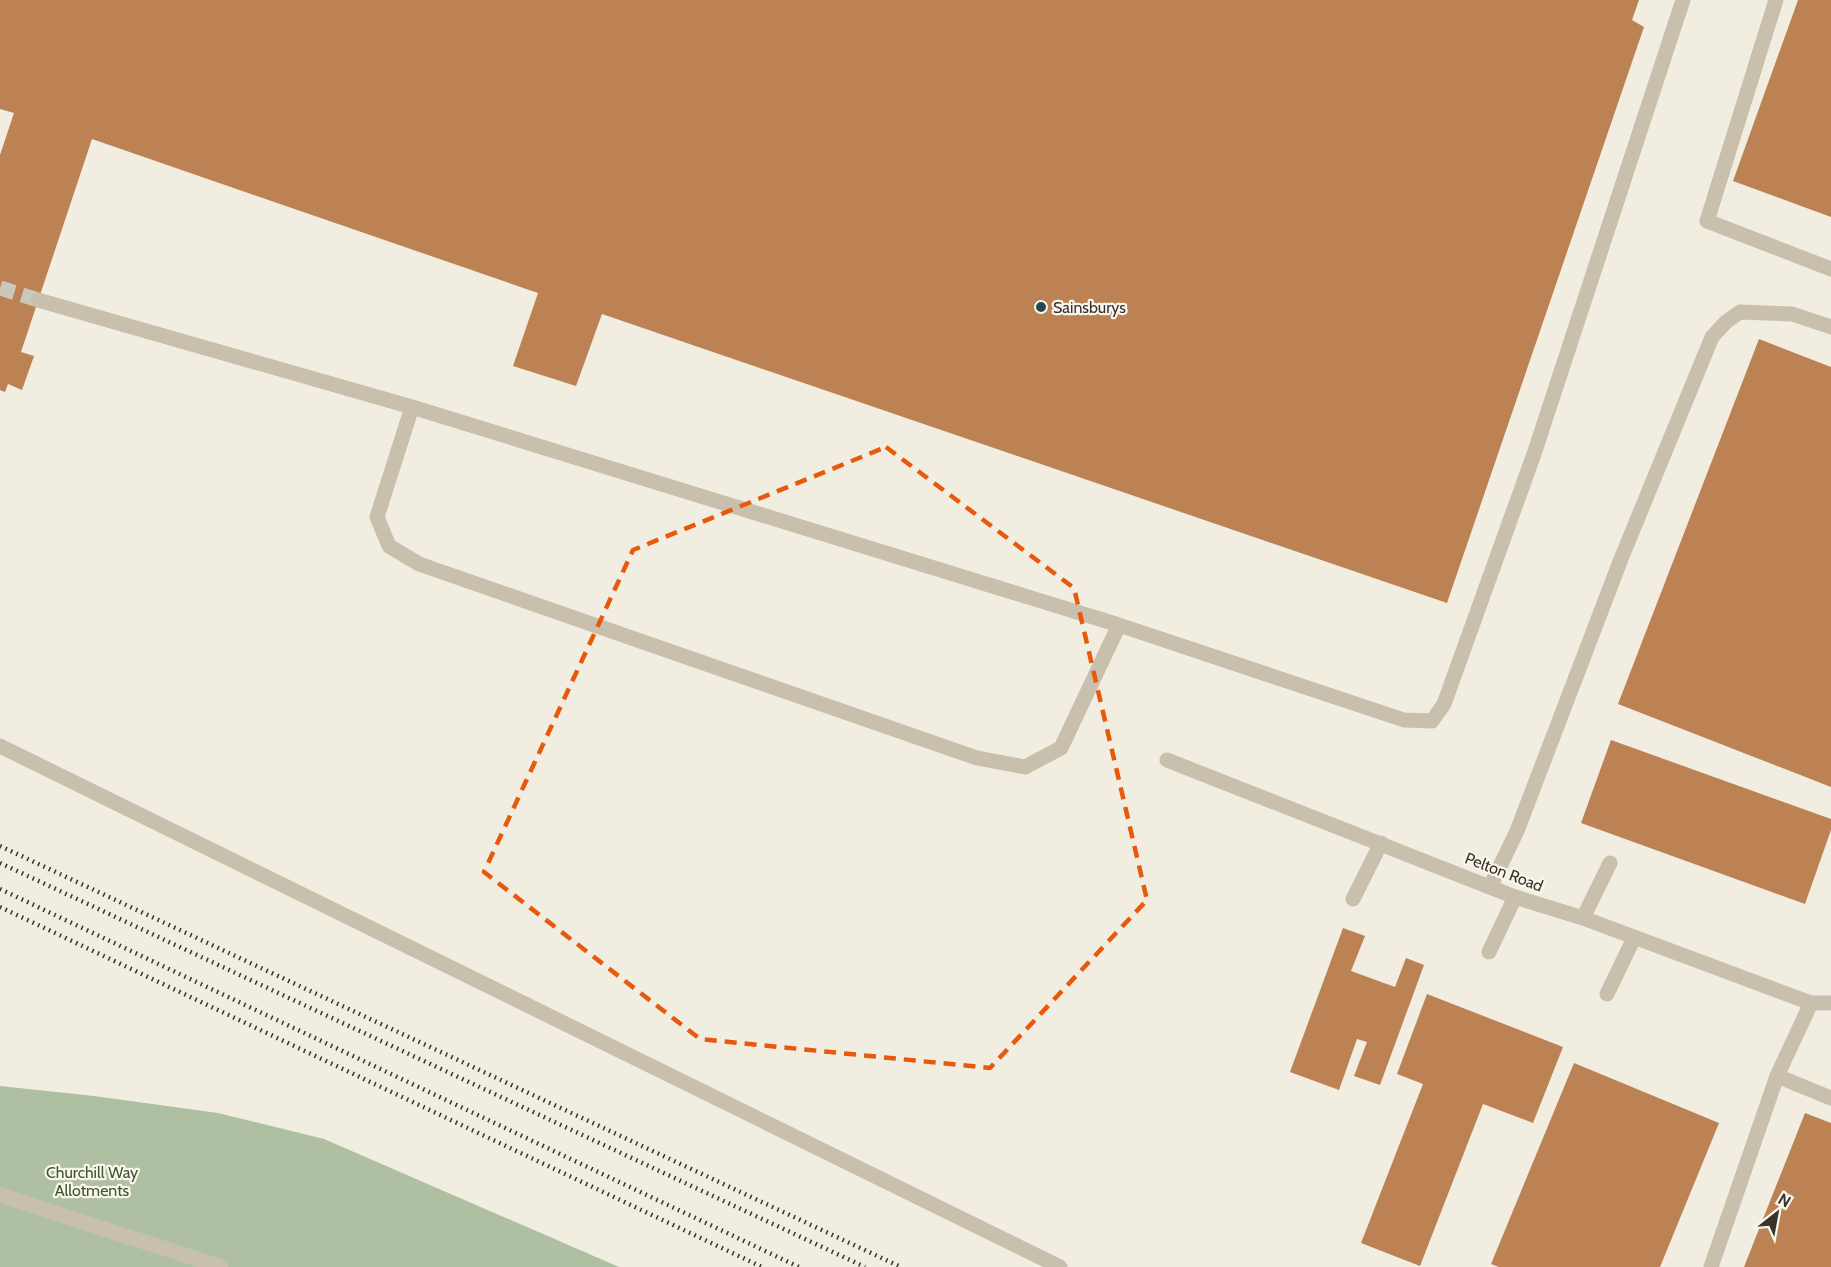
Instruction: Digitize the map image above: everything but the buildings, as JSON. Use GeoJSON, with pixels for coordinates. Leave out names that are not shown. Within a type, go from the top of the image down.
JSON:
{"type":"FeatureCollection","features":[{"type":"Feature","properties":{"kind":"street"},"geometry":{"type":"LineString","coordinates":[[38,300],[412,407],[1119,625],[1404,720],[1432,721],[1444,704],[1534,454],[1683,0]]}},
{"type":"Feature","properties":{"kind":"street"},"geometry":{"type":"LineString","coordinates":[[1776,0],[1707,221],[1831,269]]}},
{"type":"Feature","properties":{"kind":"street"},"geometry":{"type":"LineString","coordinates":[[1491,887],[1517,831],[1621,559],[1712,337],[1726,322],[1740,312],[1792,314],[1831,327]]}},
{"type":"Feature","properties":{"kind":"street"},"geometry":{"type":"LineString","coordinates":[[412,407],[377,517],[389,546],[419,564],[977,758],[1026,767],[1061,748],[1119,625]]}},
{"type":"Feature","properties":{"kind":"street"},"geometry":{"type":"LineString","coordinates":[[0,746],[1060,1267]]}},
{"type":"Feature","properties":{"kind":"street","name":"Pelton Road"},"geometry":{"type":"LineString","coordinates":[[1167,760],[1515,897],[1583,918],[1811,1003],[1831,1003]]}},
{"type":"Feature","properties":{"kind":"street"},"geometry":{"type":"LineString","coordinates":[[1353,899],[1381,843]]}},
{"type":"Feature","properties":{"kind":"street"},"geometry":{"type":"LineString","coordinates":[[1583,918],[1610,863]]}},
{"type":"Feature","properties":{"kind":"street"},"geometry":{"type":"LineString","coordinates":[[1489,952],[1515,897]]}},
{"type":"Feature","properties":{"kind":"street"},"geometry":{"type":"LineString","coordinates":[[1607,994],[1634,938]]}},
{"type":"Feature","properties":{"kind":"street"},"geometry":{"type":"LineString","coordinates":[[1711,1267],[1777,1076],[1811,1003]]}},
{"type":"Feature","properties":{"kind":"street"},"geometry":{"type":"LineString","coordinates":[[1777,1076],[1831,1098]]}},
{"type":"Feature","properties":{"kind":"street"},"geometry":{"type":"LineString","coordinates":[[0,1195],[221,1267]]}},
{"type":"Feature","properties":{"kind":"highlighted area"},"geometry":{"type":"Polygon","coordinates":[[[886,447],[1074,588],[1147,900],[990,1068],[700,1039],[484,872],[633,550],[886,447]]]}},
{"type":"Feature","properties":{"kind":"green space","name":"Churchill Way Allotments"},"geometry":{"type":"Polygon","coordinates":[[[0,1086],[218,1113],[324,1139],[619,1267],[0,1267],[0,1086]]]}},
{"type":"Feature","properties":{"kind":"tunnel"},"geometry":{"type":"LineString","coordinates":[[0,288],[38,300]]}},
{"type":"Feature","properties":{"kind":"railway"},"geometry":{"type":"LineString","coordinates":[[0,846],[901,1267]]}},
{"type":"Feature","properties":{"kind":"railway"},"geometry":{"type":"LineString","coordinates":[[0,863],[865,1267]]}},
{"type":"Feature","properties":{"kind":"railway"},"geometry":{"type":"LineString","coordinates":[[0,889],[799,1267]]}},
{"type":"Feature","properties":{"kind":"railway"},"geometry":{"type":"LineString","coordinates":[[0,907],[762,1267]]}},
{"type":"Feature","properties":{"kind":"place","name":"Sainsburys"},"geometry":{"type":"Point","coordinates":[1041,307]}}]}
